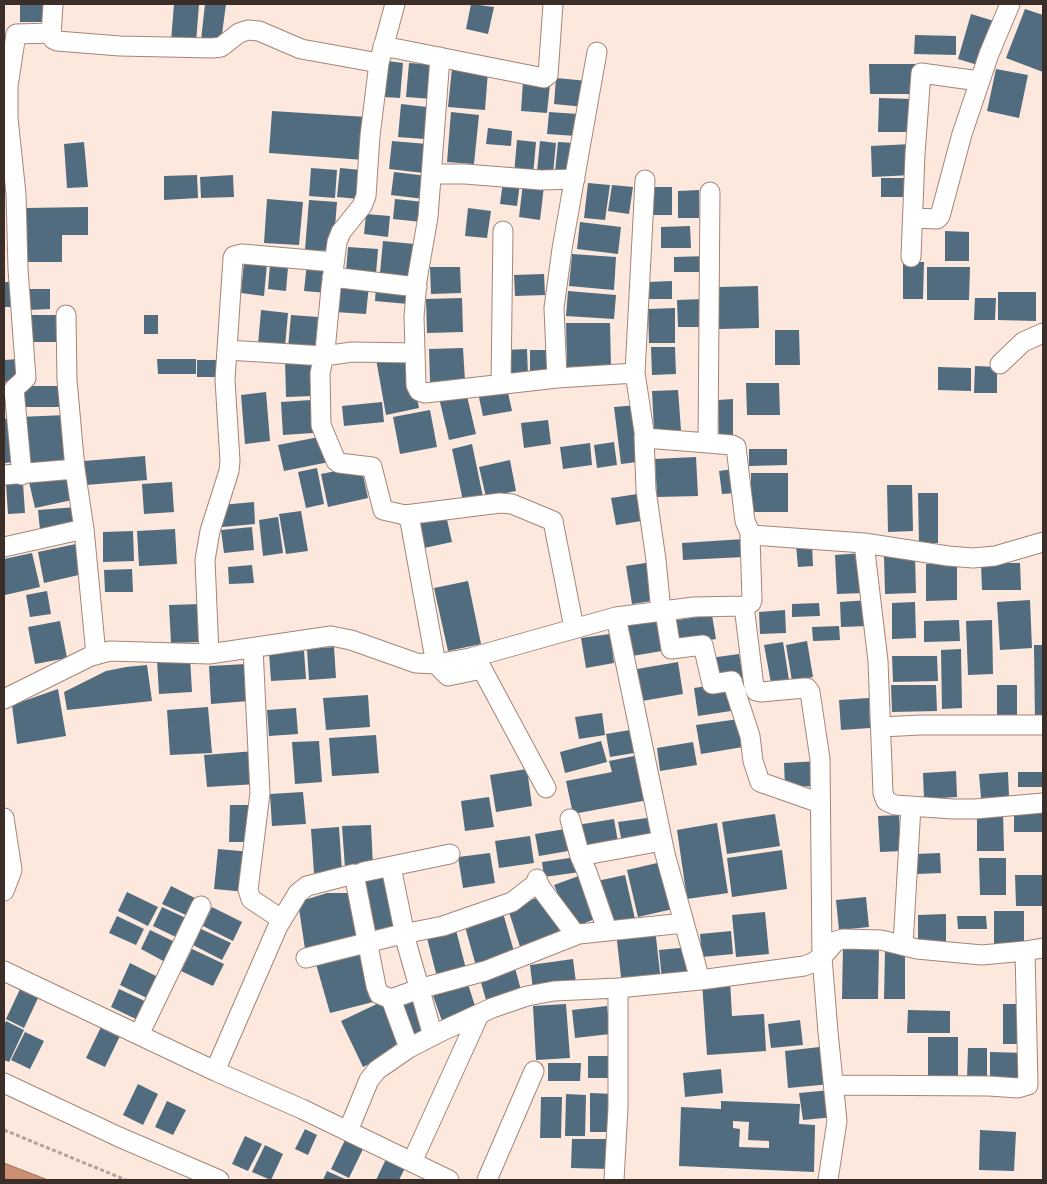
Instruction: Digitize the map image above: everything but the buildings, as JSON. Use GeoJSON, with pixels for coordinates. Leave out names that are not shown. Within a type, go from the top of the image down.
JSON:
{"type":"FeatureCollection","features":[{"type":"Feature","properties":{"kind":"street"},"geometry":{"type":"LineString","coordinates":[[53,4],[51,33],[53,39],[57,41],[120,46],[212,48],[221,47],[239,33],[248,30],[301,49],[382,55],[440,56],[542,78],[547,77],[553,4]]}},
{"type":"Feature","properties":{"kind":"street"},"geometry":{"type":"LineString","coordinates":[[395,4],[382,55],[370,136],[366,196],[362,206],[340,232],[337,242],[324,356],[320,373],[321,421],[336,461],[339,463],[372,466],[383,510],[405,515],[500,503],[512,504],[553,521],[574,628]]}},
{"type":"Feature","properties":{"kind":"street"},"geometry":{"type":"LineString","coordinates":[[913,218],[940,218],[962,134],[979,81],[1010,4]]}},
{"type":"Feature","properties":{"kind":"street"},"geometry":{"type":"LineString","coordinates":[[51,33],[16,34],[8,86],[8,118],[16,194],[18,269],[26,378],[14,389],[13,475],[75,469]]}},
{"type":"Feature","properties":{"kind":"street"},"geometry":{"type":"LineString","coordinates":[[557,378],[554,308],[562,249],[597,52]]}},
{"type":"Feature","properties":{"kind":"street"},"geometry":{"type":"LineString","coordinates":[[440,56],[428,217],[414,317],[416,385],[419,391],[425,393],[557,378],[635,373]]}},
{"type":"Feature","properties":{"kind":"street"},"geometry":{"type":"LineString","coordinates":[[911,257],[915,154],[921,73],[979,81]]}},
{"type":"Feature","properties":{"kind":"street"},"geometry":{"type":"LineString","coordinates":[[431,174],[465,174],[541,180],[575,179]]}},
{"type":"Feature","properties":{"kind":"street"},"geometry":{"type":"LineString","coordinates":[[645,180],[635,373],[644,436],[646,490],[663,612],[671,649],[703,645],[712,684],[732,681],[750,736],[753,761],[760,782],[820,802]]}},
{"type":"Feature","properties":{"kind":"street"},"geometry":{"type":"LineString","coordinates":[[708,443],[710,192]]}},
{"type":"Feature","properties":{"kind":"street"},"geometry":{"type":"LineString","coordinates":[[501,384],[503,231]]}},
{"type":"Feature","properties":{"kind":"street"},"geometry":{"type":"LineString","coordinates":[[209,654],[205,560],[210,531],[229,471],[230,461],[225,380],[234,256],[247,254],[333,269],[417,287]]}},
{"type":"Feature","properties":{"kind":"street"},"geometry":{"type":"LineString","coordinates":[[66,315],[66,364],[75,469],[84,529],[96,655]]}},
{"type":"Feature","properties":{"kind":"street"},"geometry":{"type":"LineString","coordinates":[[1000,364],[1023,342],[1043,333]]}},
{"type":"Feature","properties":{"kind":"street"},"geometry":{"type":"LineString","coordinates":[[227,350],[324,356],[352,352],[414,353]]}},
{"type":"Feature","properties":{"kind":"street"},"geometry":{"type":"LineString","coordinates":[[4,699],[96,655],[110,651],[209,654],[331,636],[351,640],[416,663],[436,664],[470,658],[616,617],[694,608],[744,606],[751,603],[751,535],[745,521],[736,448],[732,445],[649,439],[644,436]]}},
{"type":"Feature","properties":{"kind":"street"},"geometry":{"type":"LineString","coordinates":[[405,515],[410,521],[436,664],[448,676],[482,669],[546,788]]}},
{"type":"Feature","properties":{"kind":"street"},"geometry":{"type":"LineString","coordinates":[[4,547],[84,529]]}},
{"type":"Feature","properties":{"kind":"street"},"geometry":{"type":"LineString","coordinates":[[751,535],[864,543],[973,558],[995,556],[1043,542]]}},
{"type":"Feature","properties":{"kind":"street"},"geometry":{"type":"LineString","coordinates":[[864,543],[878,660],[883,793],[886,801],[895,805],[975,810],[1043,803]]}},
{"type":"Feature","properties":{"kind":"street"},"geometry":{"type":"LineString","coordinates":[[744,606],[754,687],[756,691],[761,692],[807,688],[810,692],[820,759],[822,957],[837,1121],[828,1180]]}},
{"type":"Feature","properties":{"kind":"street"},"geometry":{"type":"LineString","coordinates":[[616,617],[662,840],[700,980]]}},
{"type":"Feature","properties":{"kind":"street"},"geometry":{"type":"LineString","coordinates":[[254,648],[260,793],[248,890],[251,899],[281,920]]}},
{"type":"Feature","properties":{"kind":"street"},"geometry":{"type":"LineString","coordinates":[[881,727],[920,725],[1043,725]]}},
{"type":"Feature","properties":{"kind":"street"},"geometry":{"type":"LineString","coordinates":[[903,945],[911,806]]}},
{"type":"Feature","properties":{"kind":"street"},"geometry":{"type":"LineString","coordinates":[[4,818],[12,870],[4,891]]}},
{"type":"Feature","properties":{"kind":"street"},"geometry":{"type":"LineString","coordinates":[[570,819],[580,856],[607,930]]}},
{"type":"Feature","properties":{"kind":"street"},"geometry":{"type":"LineString","coordinates":[[580,856],[662,840]]}},
{"type":"Feature","properties":{"kind":"street"},"geometry":{"type":"LineString","coordinates":[[363,872],[450,854]]}},
{"type":"Feature","properties":{"kind":"street"},"geometry":{"type":"LineString","coordinates":[[391,867],[404,933],[433,1036]]}},
{"type":"Feature","properties":{"kind":"street"},"geometry":{"type":"LineString","coordinates":[[215,1071],[281,920],[303,888],[354,874],[367,944],[379,994],[390,999],[409,1048]]}},
{"type":"Feature","properties":{"kind":"street"},"geometry":{"type":"LineString","coordinates":[[306,958],[367,944],[404,933],[432,930],[512,902],[538,881],[576,935]]}},
{"type":"Feature","properties":{"kind":"street"},"geometry":{"type":"LineString","coordinates":[[139,1035],[201,906]]}},
{"type":"Feature","properties":{"kind":"street"},"geometry":{"type":"LineString","coordinates":[[390,999],[419,988],[485,971],[576,935],[607,930],[684,923]]}},
{"type":"Feature","properties":{"kind":"street"},"geometry":{"type":"LineString","coordinates":[[348,1131],[369,1080],[377,1070],[409,1048],[433,1036],[510,1002],[538,994],[700,980],[804,966],[822,957],[836,941],[843,939],[881,940],[940,952],[982,955],[1034,950],[1035,1007],[1028,1085],[1024,1087],[834,1085]]}},
{"type":"Feature","properties":{"kind":"street"},"geometry":{"type":"LineString","coordinates":[[4,971],[215,1071],[302,1109],[449,1180]]}},
{"type":"Feature","properties":{"kind":"street"},"geometry":{"type":"LineString","coordinates":[[614,1180],[618,1108],[618,988]]}},
{"type":"Feature","properties":{"kind":"street"},"geometry":{"type":"LineString","coordinates":[[412,1162],[479,1015]]}},
{"type":"Feature","properties":{"kind":"street"},"geometry":{"type":"LineString","coordinates":[[487,1180],[534,1071]]}},
{"type":"Feature","properties":{"kind":"street"},"geometry":{"type":"LineString","coordinates":[[4,1083],[119,1137],[219,1180]]}},
{"type":"Feature","properties":{"kind":"path"},"geometry":{"type":"LineString","coordinates":[[4,1130],[126,1180]]}},
{"type":"Feature","properties":{"kind":"shaded area"},"geometry":{"type":"Polygon","coordinates":[[[4,1163],[48,1180],[4,1180],[4,1163]]]}}]}
